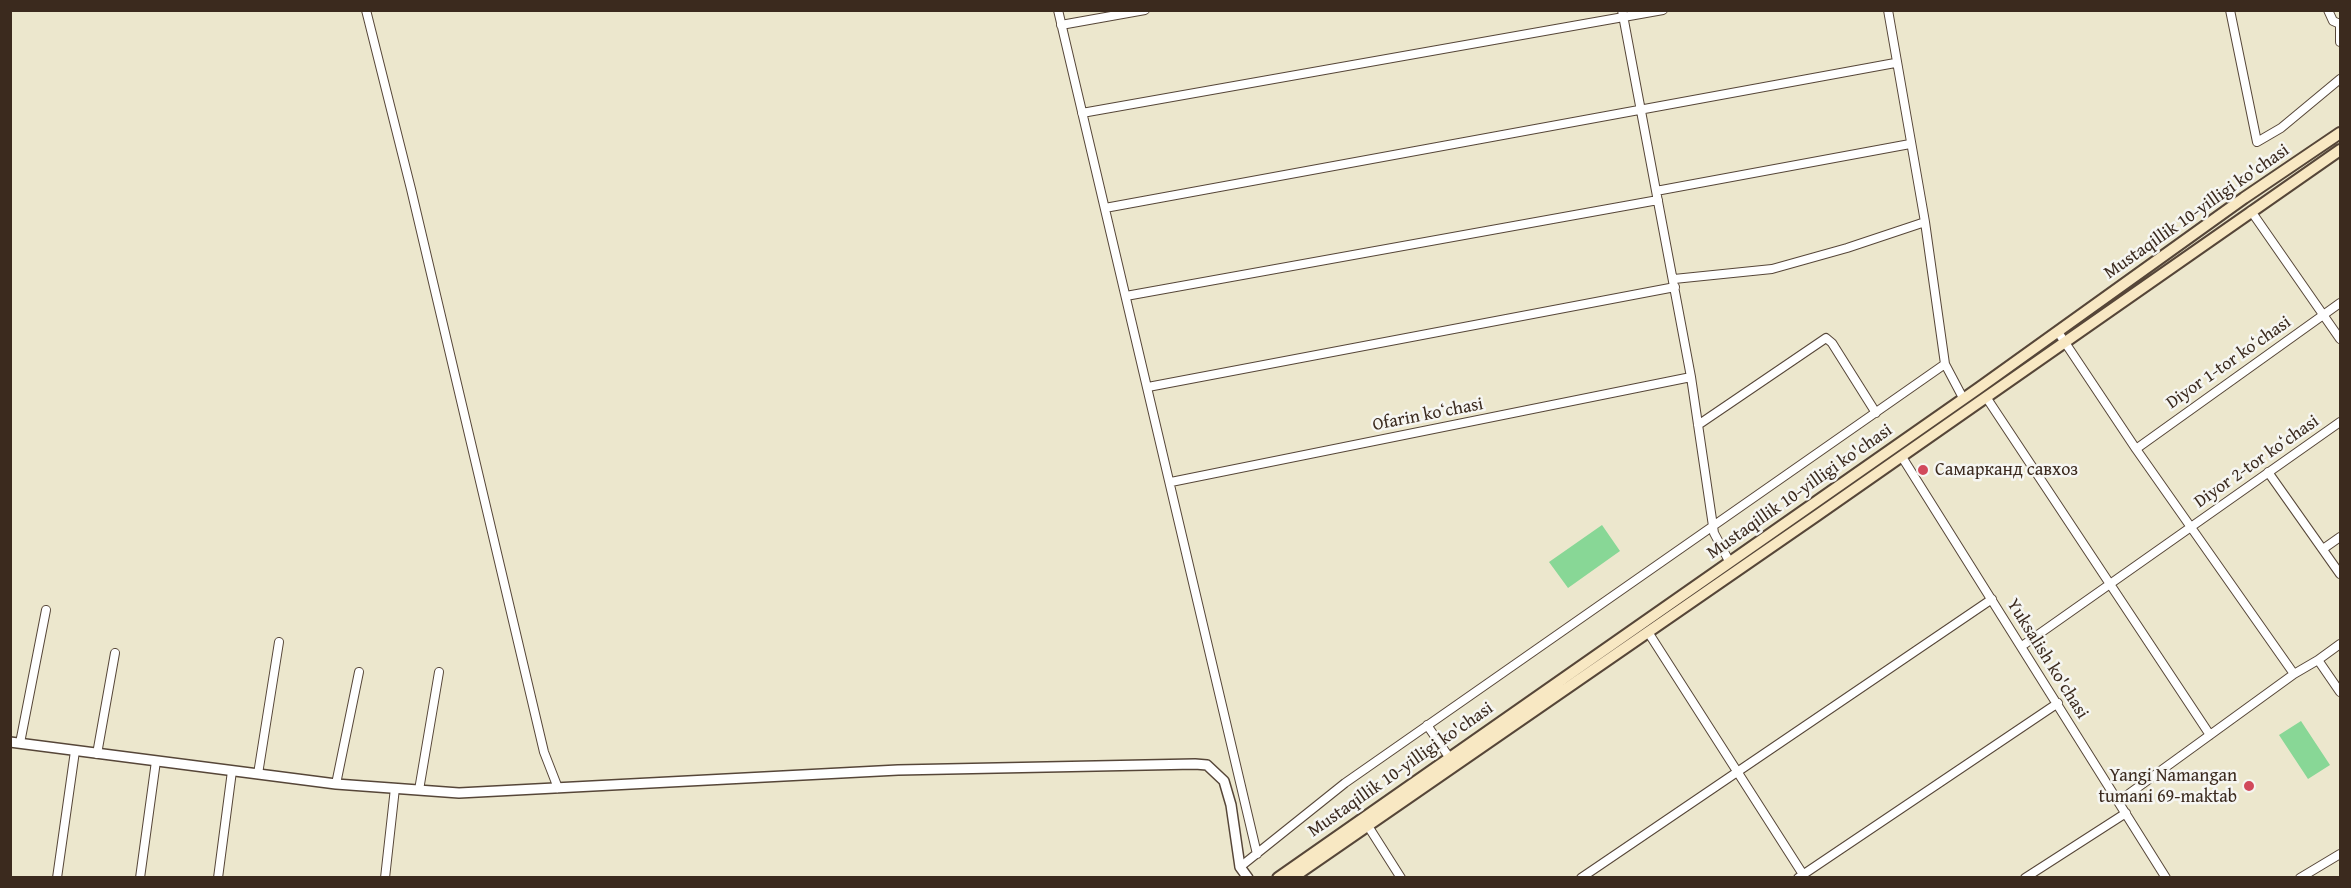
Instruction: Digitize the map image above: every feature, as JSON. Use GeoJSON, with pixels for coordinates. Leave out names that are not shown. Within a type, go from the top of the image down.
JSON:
{"type":"FeatureCollection","features":[{"type":"Feature","properties":{"kind":"main road","name":"Mustaqillik 10-yilligi ko'chasi"},"geometry":{"type":"LineString","coordinates":[[1278,878],[1446,753],[1726,556],[1964,398],[2244,198],[2340,133]]}},
{"type":"Feature","properties":{"kind":"main road","name":"Mustaqillik 10-yilligi ko'chasi"},"geometry":{"type":"LineString","coordinates":[[1292,878],[1902,457],[2340,150]]}},
{"type":"Feature","properties":{"kind":"street"},"geometry":{"type":"LineString","coordinates":[[366,10],[544,752],[558,788]]}},
{"type":"Feature","properties":{"kind":"street"},"geometry":{"type":"LineString","coordinates":[[1058,10],[1257,854]]}},
{"type":"Feature","properties":{"kind":"street"},"geometry":{"type":"LineString","coordinates":[[1061,25],[1145,10]]}},
{"type":"Feature","properties":{"kind":"street"},"geometry":{"type":"LineString","coordinates":[[1082,113],[1623,14],[1663,10]]}},
{"type":"Feature","properties":{"kind":"street"},"geometry":{"type":"LineString","coordinates":[[1888,10],[1895,63],[1925,222],[1945,364],[1964,398]]}},
{"type":"Feature","properties":{"kind":"street"},"geometry":{"type":"LineString","coordinates":[[2230,10],[2257,142],[2281,128],[2340,79]]}},
{"type":"Feature","properties":{"kind":"street"},"geometry":{"type":"LineString","coordinates":[[2328,10],[2333,21],[2340,23],[2340,42]]}},
{"type":"Feature","properties":{"kind":"street"},"geometry":{"type":"LineString","coordinates":[[1623,14],[1675,283],[1713,529],[1726,556]]}},
{"type":"Feature","properties":{"kind":"street"},"geometry":{"type":"LineString","coordinates":[[1106,208],[1895,63]]}},
{"type":"Feature","properties":{"kind":"street"},"geometry":{"type":"LineString","coordinates":[[1126,296],[1657,196],[1910,144]]}},
{"type":"Feature","properties":{"kind":"street"},"geometry":{"type":"LineString","coordinates":[[2252,211],[2340,339]]}},
{"type":"Feature","properties":{"kind":"street"},"geometry":{"type":"LineString","coordinates":[[1148,387],[1675,283],[1772,269],[1847,248],[1925,222]]}},
{"type":"Feature","properties":{"kind":"street","name":"Diyor 1-tor koʻchasi"},"geometry":{"type":"LineString","coordinates":[[2136,449],[2340,303]]}},
{"type":"Feature","properties":{"kind":"street"},"geometry":{"type":"LineString","coordinates":[[2058,332],[2136,449],[2294,674]]}},
{"type":"Feature","properties":{"kind":"street"},"geometry":{"type":"LineString","coordinates":[[1698,425],[1826,338],[1832,343],[1876,413]]}},
{"type":"Feature","properties":{"kind":"street"},"geometry":{"type":"LineString","coordinates":[[1240,867],[1345,783],[1426,725],[1713,529],[1945,364]]}},
{"type":"Feature","properties":{"kind":"street","name":"Ofarin koʻchasi"},"geometry":{"type":"LineString","coordinates":[[1171,482],[1691,377]]}},
{"type":"Feature","properties":{"kind":"street"},"geometry":{"type":"LineString","coordinates":[[1986,397],[2210,735]]}},
{"type":"Feature","properties":{"kind":"street","name":"Diyor 2-tor koʻchasi"},"geometry":{"type":"LineString","coordinates":[[2022,646],[2340,422]]}},
{"type":"Feature","properties":{"kind":"street","name":"Yuksalish ko'chasi"},"geometry":{"type":"LineString","coordinates":[[1902,457],[2166,878]]}},
{"type":"Feature","properties":{"kind":"street"},"geometry":{"type":"LineString","coordinates":[[2268,472],[2340,574]]}},
{"type":"Feature","properties":{"kind":"street"},"geometry":{"type":"LineString","coordinates":[[2323,549],[2340,537]]}},
{"type":"Feature","properties":{"kind":"street"},"geometry":{"type":"LineString","coordinates":[[1581,878],[1992,599]]}},
{"type":"Feature","properties":{"kind":"street"},"geometry":{"type":"LineString","coordinates":[[46,610],[15,742],[336,784],[459,793],[897,770],[1207,765],[1224,781],[1232,805],[1240,867],[1248,878]]}},
{"type":"Feature","properties":{"kind":"street"},"geometry":{"type":"LineString","coordinates":[[1648,632],[1802,876],[2058,703]]}},
{"type":"Feature","properties":{"kind":"street"},"geometry":{"type":"LineString","coordinates":[[258,774],[279,642]]}},
{"type":"Feature","properties":{"kind":"street"},"geometry":{"type":"LineString","coordinates":[[2119,801],[2294,674],[2340,644]]}},
{"type":"Feature","properties":{"kind":"street"},"geometry":{"type":"LineString","coordinates":[[97,754],[115,653]]}},
{"type":"Feature","properties":{"kind":"street"},"geometry":{"type":"LineString","coordinates":[[2318,660],[2340,692]]}},
{"type":"Feature","properties":{"kind":"street"},"geometry":{"type":"LineString","coordinates":[[336,784],[359,672]]}},
{"type":"Feature","properties":{"kind":"street"},"geometry":{"type":"LineString","coordinates":[[419,790],[439,672]]}},
{"type":"Feature","properties":{"kind":"street"},"geometry":{"type":"LineString","coordinates":[[1426,725],[1446,753]]}},
{"type":"Feature","properties":{"kind":"street"},"geometry":{"type":"LineString","coordinates":[[57,878],[75,751]]}},
{"type":"Feature","properties":{"kind":"street"},"geometry":{"type":"LineString","coordinates":[[140,878],[156,761]]}},
{"type":"Feature","properties":{"kind":"street"},"geometry":{"type":"LineString","coordinates":[[218,878],[232,771]]}},
{"type":"Feature","properties":{"kind":"street"},"geometry":{"type":"LineString","coordinates":[[385,878],[395,788]]}},
{"type":"Feature","properties":{"kind":"street"},"geometry":{"type":"LineString","coordinates":[[2025,878],[2126,813]]}},
{"type":"Feature","properties":{"kind":"street"},"geometry":{"type":"LineString","coordinates":[[1368,826],[1401,878]]}},
{"type":"Feature","properties":{"kind":"street"},"geometry":{"type":"LineString","coordinates":[[2300,878],[2340,854]]}},
{"type":"Feature","properties":{"kind":"green space"},"geometry":{"type":"Polygon","coordinates":[[[1602,525],[1620,551],[1568,588],[1549,562],[1602,525]]]}},
{"type":"Feature","properties":{"kind":"green space"},"geometry":{"type":"Polygon","coordinates":[[[2301,721],[2330,765],[2308,779],[2279,735],[2301,721]]]}},
{"type":"Feature","properties":{"kind":"place","name":"Самарканд савхоз"},"geometry":{"type":"Point","coordinates":[1923,470]}},
{"type":"Feature","properties":{"kind":"place","name":"Yangi Namangan tumani 69-maktab"},"geometry":{"type":"Point","coordinates":[2249,786]}}]}
